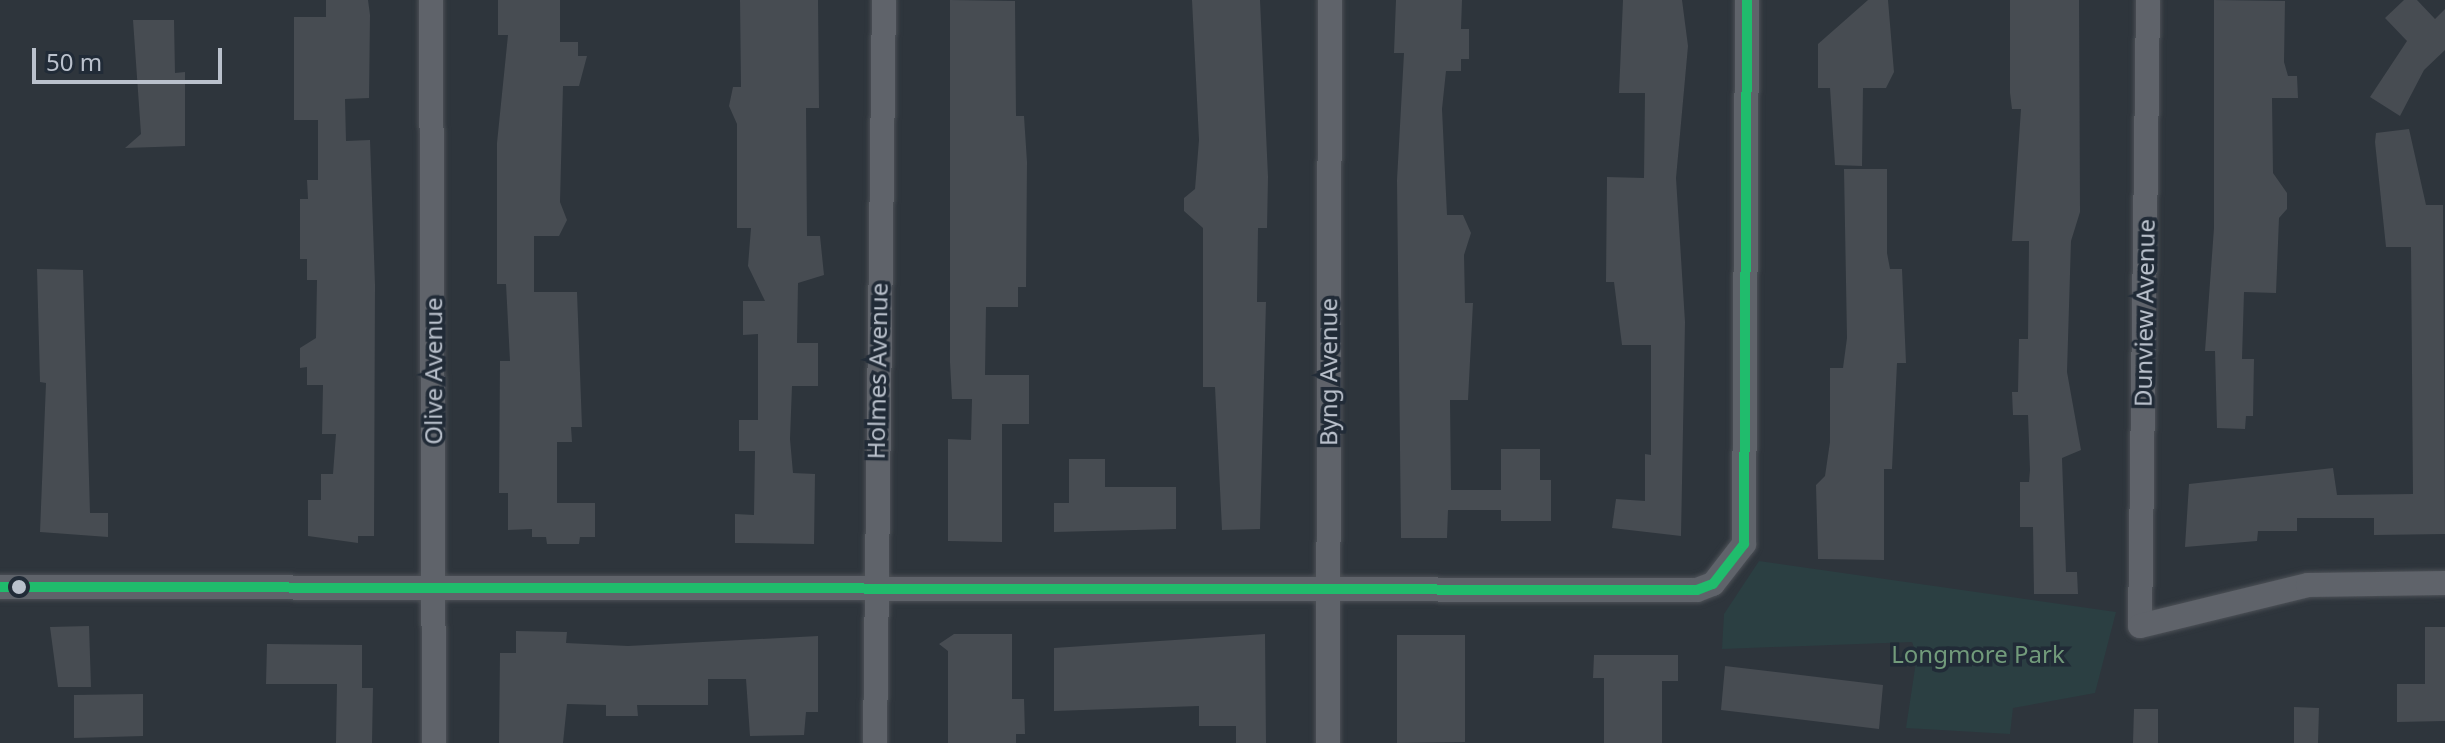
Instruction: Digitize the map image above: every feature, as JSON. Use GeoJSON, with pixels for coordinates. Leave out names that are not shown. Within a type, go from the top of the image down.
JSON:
{"type":"FeatureCollection","features":[{"type":"Feature","properties":{"kind":"street","name":"Olive Avenue"},"geometry":{"type":"LineString","coordinates":[[431,0],[434,743]]}},
{"type":"Feature","properties":{"kind":"street","name":"Holmes Avenue"},"geometry":{"type":"LineString","coordinates":[[875,743],[873,590],[884,0]]}},
{"type":"Feature","properties":{"kind":"street","name":"Byng Avenue"},"geometry":{"type":"LineString","coordinates":[[1328,743],[1330,0]]}},
{"type":"Feature","properties":{"kind":"street"},"geometry":{"type":"LineString","coordinates":[[0,587],[435,584],[873,590],[1713,584],[1744,544],[1747,0]]}},
{"type":"Feature","properties":{"kind":"street","name":"Dunview Avenue"},"geometry":{"type":"LineString","coordinates":[[2148,0],[2140,626],[2308,585],[2445,583]]}},
{"type":"Feature","properties":{"kind":"green space","name":"Longmore Park"},"geometry":{"type":"Polygon","coordinates":[[[1759,561],[2116,612],[2095,693],[2013,708],[2010,734],[1906,728],[1917,655],[1912,642],[1722,649],[1724,614],[1759,561]]]}},
{"type":"Feature","properties":{"kind":"building"},"geometry":{"type":"Polygon","coordinates":[[[326,0],[368,0],[370,15],[369,98],[345,99],[346,141],[370,140],[375,285],[374,536],[358,536],[358,543],[308,536],[308,500],[321,500],[321,474],[333,474],[336,434],[322,434],[323,385],[307,385],[307,367],[300,368],[300,348],[316,338],[317,280],[307,280],[307,259],[300,259],[300,199],[308,199],[307,180],[318,180],[318,120],[294,120],[294,17],[326,17],[326,0]]]}},
{"type":"Feature","properties":{"kind":"building"},"geometry":{"type":"Polygon","coordinates":[[[498,0],[560,0],[560,42],[578,42],[578,56],[587,56],[579,86],[563,86],[560,202],[567,220],[559,236],[534,236],[534,292],[577,292],[582,427],[571,427],[572,442],[557,442],[557,503],[595,503],[595,537],[580,537],[579,544],[547,544],[546,537],[532,537],[532,529],[508,530],[508,493],[499,493],[500,361],[510,361],[506,284],[497,284],[497,143],[508,35],[498,35],[498,0]]]}},
{"type":"Feature","properties":{"kind":"building"},"geometry":{"type":"Polygon","coordinates":[[[740,0],[818,0],[819,108],[806,108],[807,236],[820,236],[824,275],[798,283],[797,343],[818,343],[818,386],[792,386],[790,439],[793,473],[815,474],[814,544],[735,543],[735,514],[754,515],[755,451],[739,451],[739,420],[758,420],[758,334],[743,335],[743,301],[765,301],[748,266],[751,228],[737,228],[737,124],[729,106],[733,87],[741,87],[740,0]]]}},
{"type":"Feature","properties":{"kind":"building"},"geometry":{"type":"Polygon","coordinates":[[[950,0],[1015,1],[1016,116],[1024,116],[1027,162],[1026,287],[1018,287],[1018,307],[986,307],[985,375],[1029,375],[1029,424],[1002,424],[1002,542],[948,541],[948,439],[971,440],[972,399],[952,399],[950,0]]]}},
{"type":"Feature","properties":{"kind":"building"},"geometry":{"type":"Polygon","coordinates":[[[1192,0],[1260,0],[1268,177],[1267,228],[1258,228],[1257,302],[1266,302],[1260,529],[1222,530],[1215,387],[1203,387],[1203,228],[1184,211],[1184,198],[1195,189],[1199,140],[1192,0]]]}},
{"type":"Feature","properties":{"kind":"building"},"geometry":{"type":"Polygon","coordinates":[[[1396,0],[1462,0],[1461,29],[1469,29],[1469,59],[1461,59],[1461,71],[1446,71],[1442,109],[1447,215],[1463,215],[1471,233],[1464,255],[1465,303],[1473,303],[1468,400],[1450,400],[1451,490],[1501,490],[1501,449],[1540,449],[1540,480],[1551,480],[1551,521],[1501,521],[1501,510],[1448,510],[1447,538],[1401,538],[1397,180],[1404,53],[1394,53],[1396,0]]]}},
{"type":"Feature","properties":{"kind":"building"},"geometry":{"type":"Polygon","coordinates":[[[1623,0],[1682,0],[1688,46],[1676,178],[1685,322],[1681,536],[1612,528],[1616,499],[1645,501],[1645,454],[1651,455],[1651,345],[1622,345],[1614,282],[1606,282],[1607,177],[1644,178],[1645,93],[1619,93],[1623,0]]]}},
{"type":"Feature","properties":{"kind":"building"},"geometry":{"type":"Polygon","coordinates":[[[1868,0],[1888,0],[1894,72],[1886,88],[1863,88],[1862,166],[1835,165],[1830,88],[1818,88],[1818,44],[1868,0]]]}},
{"type":"Feature","properties":{"kind":"building"},"geometry":{"type":"Polygon","coordinates":[[[2010,0],[2079,0],[2080,212],[2071,241],[2067,372],[2081,450],[2062,458],[2066,572],[2077,572],[2078,594],[2034,594],[2033,527],[2020,527],[2020,482],[2029,482],[2030,470],[2028,415],[2013,415],[2012,392],[2018,392],[2019,339],[2028,339],[2029,241],[2012,241],[2021,109],[2012,109],[2010,93],[2010,0]]]}},
{"type":"Feature","properties":{"kind":"building"},"geometry":{"type":"Polygon","coordinates":[[[2214,0],[2285,1],[2284,62],[2288,76],[2297,76],[2298,98],[2272,98],[2273,173],[2287,193],[2287,209],[2279,218],[2276,293],[2244,292],[2242,359],[2254,359],[2253,416],[2246,416],[2245,429],[2217,428],[2215,351],[2205,351],[2214,228],[2214,0]]]}},
{"type":"Feature","properties":{"kind":"building"},"geometry":{"type":"Polygon","coordinates":[[[2404,0],[2417,0],[2435,19],[2445,9],[2445,50],[2424,70],[2400,116],[2370,97],[2407,41],[2385,18],[2404,0]]]}},
{"type":"Feature","properties":{"kind":"building"},"geometry":{"type":"Polygon","coordinates":[[[133,20],[174,20],[175,73],[185,72],[185,146],[125,148],[141,134],[133,20]]]}},
{"type":"Feature","properties":{"kind":"building"},"geometry":{"type":"Polygon","coordinates":[[[2409,129],[2426,205],[2443,205],[2445,534],[2374,535],[2374,518],[2297,518],[2297,531],[2258,531],[2257,541],[2185,547],[2189,484],[2333,468],[2337,495],[2413,494],[2411,247],[2386,247],[2375,142],[2376,133],[2409,129]]]}},
{"type":"Feature","properties":{"kind":"building"},"geometry":{"type":"Polygon","coordinates":[[[1844,169],[1887,169],[1887,253],[1890,269],[1902,269],[1906,363],[1897,363],[1892,469],[1884,469],[1884,560],[1818,559],[1816,485],[1825,476],[1830,442],[1830,368],[1843,368],[1847,338],[1844,169]]]}},
{"type":"Feature","properties":{"kind":"building"},"geometry":{"type":"Polygon","coordinates":[[[37,269],[83,270],[90,513],[108,513],[108,537],[40,532],[46,383],[40,382],[37,269]]]}},
{"type":"Feature","properties":{"kind":"building"},"geometry":{"type":"Polygon","coordinates":[[[1069,459],[1105,459],[1105,487],[1176,487],[1176,529],[1054,532],[1054,503],[1069,503],[1069,459]]]}},
{"type":"Feature","properties":{"kind":"building"},"geometry":{"type":"Polygon","coordinates":[[[89,626],[91,687],[58,687],[50,627],[89,626]]]}},
{"type":"Feature","properties":{"kind":"building"},"geometry":{"type":"Polygon","coordinates":[[[2425,627],[2445,627],[2445,721],[2397,722],[2397,684],[2425,684],[2425,627]]]}},
{"type":"Feature","properties":{"kind":"building"},"geometry":{"type":"Polygon","coordinates":[[[516,631],[567,632],[566,643],[628,646],[818,636],[818,712],[806,712],[804,735],[750,736],[746,679],[708,679],[708,705],[637,705],[638,716],[606,716],[606,705],[567,704],[563,743],[499,743],[500,653],[516,653],[516,631]]]}},
{"type":"Feature","properties":{"kind":"building"},"geometry":{"type":"Polygon","coordinates":[[[954,634],[1012,634],[1012,699],[1024,699],[1025,734],[1016,734],[1016,743],[948,743],[948,651],[939,644],[954,634]]]}},
{"type":"Feature","properties":{"kind":"building"},"geometry":{"type":"Polygon","coordinates":[[[1265,634],[1266,743],[1236,743],[1236,726],[1199,726],[1199,706],[1054,711],[1054,648],[1265,634]]]}},
{"type":"Feature","properties":{"kind":"building"},"geometry":{"type":"Polygon","coordinates":[[[1397,635],[1465,635],[1465,742],[1397,743],[1397,635]]]}},
{"type":"Feature","properties":{"kind":"building"},"geometry":{"type":"Polygon","coordinates":[[[267,644],[362,645],[362,688],[373,688],[372,743],[336,743],[337,684],[266,684],[267,644]]]}},
{"type":"Feature","properties":{"kind":"building"},"geometry":{"type":"Polygon","coordinates":[[[1594,655],[1678,655],[1678,681],[1662,681],[1662,743],[1604,743],[1604,678],[1593,678],[1594,655]]]}},
{"type":"Feature","properties":{"kind":"building"},"geometry":{"type":"Polygon","coordinates":[[[1725,666],[1883,685],[1879,729],[1721,710],[1725,666]]]}},
{"type":"Feature","properties":{"kind":"building"},"geometry":{"type":"Polygon","coordinates":[[[143,694],[143,736],[74,738],[74,695],[143,694]]]}},
{"type":"Feature","properties":{"kind":"building"},"geometry":{"type":"Polygon","coordinates":[[[2294,707],[2319,708],[2318,743],[2294,743],[2294,707]]]}},
{"type":"Feature","properties":{"kind":"building"},"geometry":{"type":"Polygon","coordinates":[[[2134,709],[2158,709],[2158,743],[2133,743],[2134,709]]]}},
{"type":"Feature","properties":{"kind":"transit line"},"geometry":{"type":"LineString","coordinates":[[0,587],[1697,590],[1713,584],[1744,544],[1747,0]]}}]}
